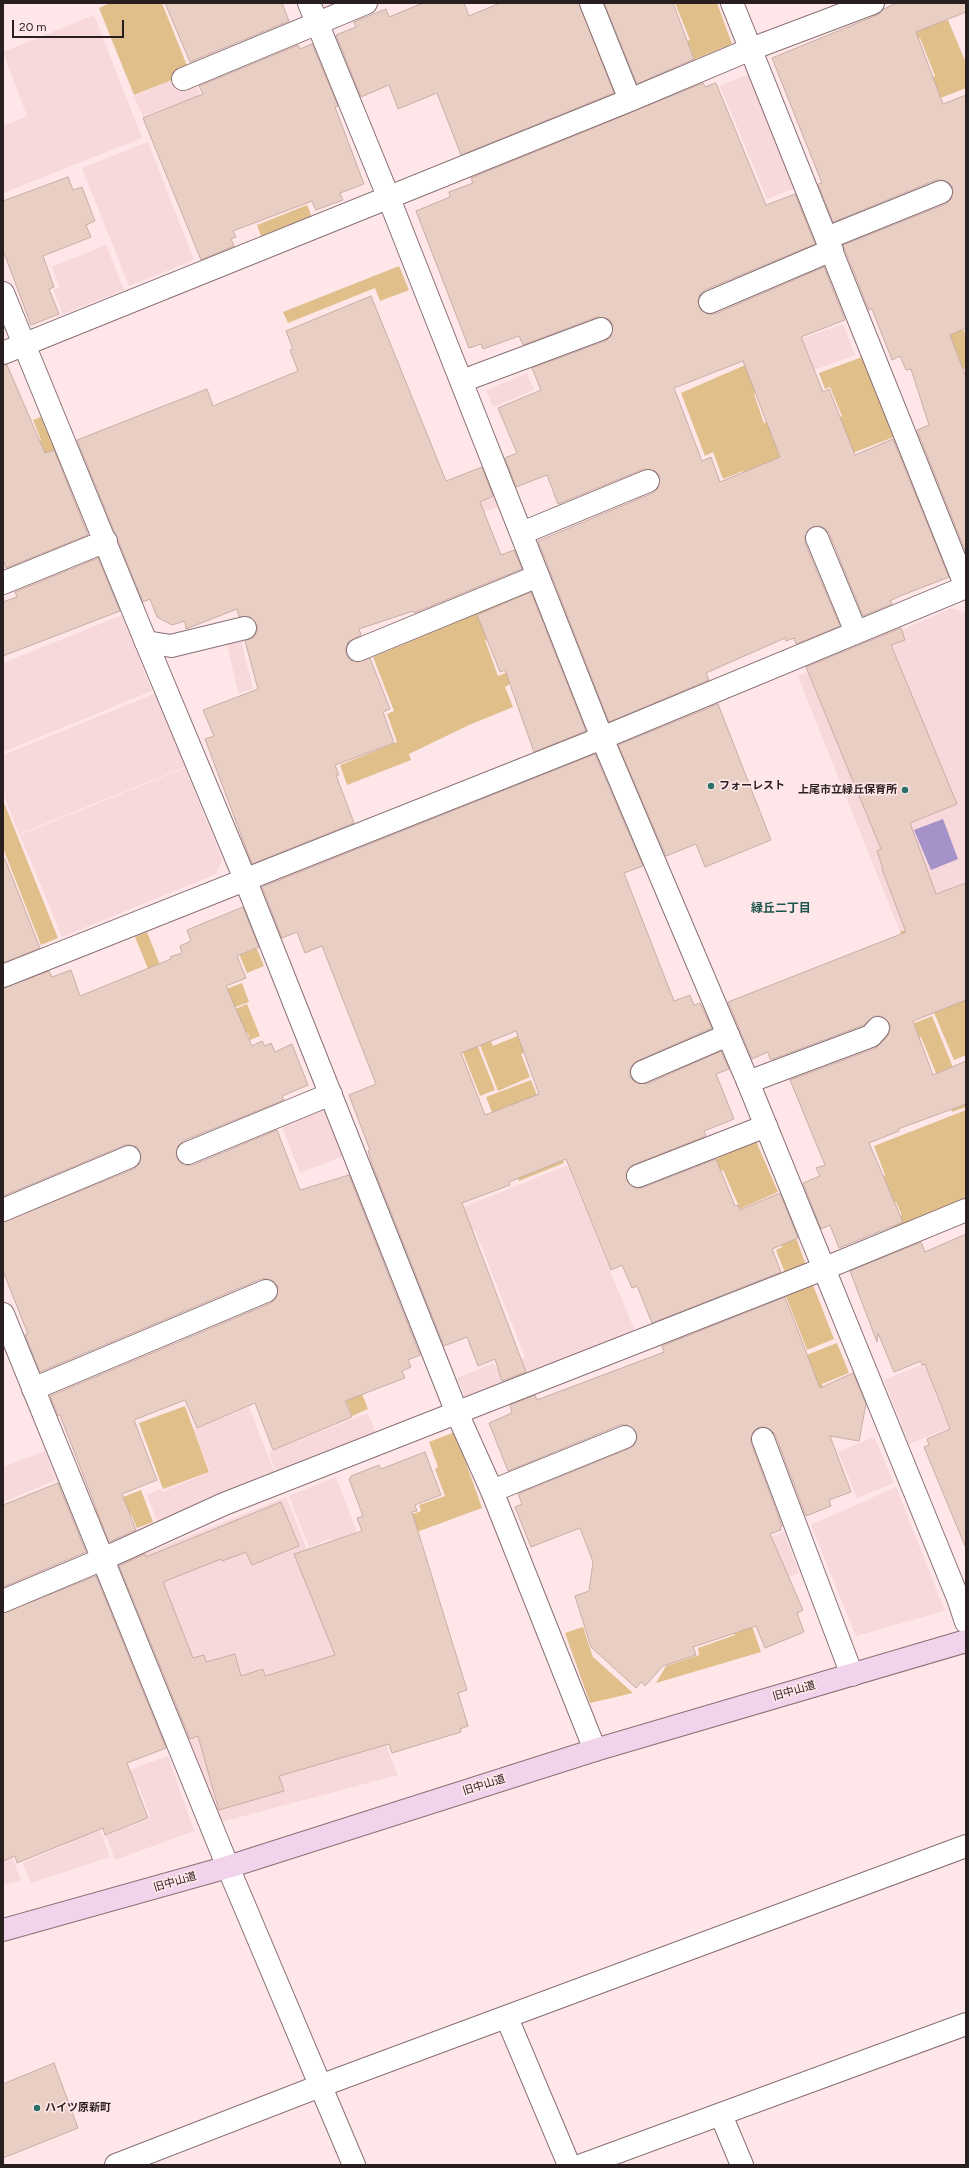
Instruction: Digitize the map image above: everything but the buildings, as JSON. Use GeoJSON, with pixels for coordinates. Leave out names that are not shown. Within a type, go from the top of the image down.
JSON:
{"type":"FeatureCollection","features":[{"type":"Feature","properties":{"kind":"main road","name":"旧中山道"},"geometry":{"type":"LineString","coordinates":[[3,1930],[228,1867],[595,1750],[966,1641]]}},
{"type":"Feature","properties":{"kind":"street"},"geometry":{"type":"LineString","coordinates":[[183,79],[313,13],[366,3]]}},
{"type":"Feature","properties":{"kind":"street"},"geometry":{"type":"LineString","coordinates":[[591,3],[630,100]]}},
{"type":"Feature","properties":{"kind":"street"},"geometry":{"type":"LineString","coordinates":[[3,976],[602,738],[966,587],[732,3]]}},
{"type":"Feature","properties":{"kind":"street"},"geometry":{"type":"LineString","coordinates":[[3,353],[388,196],[630,100],[751,49],[872,3]]}},
{"type":"Feature","properties":{"kind":"street"},"geometry":{"type":"LineString","coordinates":[[313,13],[462,381],[602,738],[748,1082],[958,1598],[966,1622]]}},
{"type":"Feature","properties":{"kind":"street"},"geometry":{"type":"LineString","coordinates":[[710,302],[829,244],[941,192]]}},
{"type":"Feature","properties":{"kind":"street"},"geometry":{"type":"LineString","coordinates":[[3,293],[245,879],[457,1413],[492,1491],[595,1750]]}},
{"type":"Feature","properties":{"kind":"street"},"geometry":{"type":"LineString","coordinates":[[462,381],[601,329]]}},
{"type":"Feature","properties":{"kind":"street"},"geometry":{"type":"LineString","coordinates":[[522,533],[648,481]]}},
{"type":"Feature","properties":{"kind":"street"},"geometry":{"type":"LineString","coordinates":[[817,538],[856,632]]}},
{"type":"Feature","properties":{"kind":"street"},"geometry":{"type":"LineString","coordinates":[[3,583],[106,541]]}},
{"type":"Feature","properties":{"kind":"street"},"geometry":{"type":"LineString","coordinates":[[358,650],[538,576]]}},
{"type":"Feature","properties":{"kind":"street"},"geometry":{"type":"LineString","coordinates":[[146,642],[171,646],[245,628]]}},
{"type":"Feature","properties":{"kind":"street"},"geometry":{"type":"LineString","coordinates":[[748,1082],[871,1036],[878,1028]]}},
{"type":"Feature","properties":{"kind":"street"},"geometry":{"type":"LineString","coordinates":[[642,1072],[728,1035]]}},
{"type":"Feature","properties":{"kind":"street"},"geometry":{"type":"LineString","coordinates":[[188,1153],[331,1094]]}},
{"type":"Feature","properties":{"kind":"street"},"geometry":{"type":"LineString","coordinates":[[638,1176],[766,1126]]}},
{"type":"Feature","properties":{"kind":"street"},"geometry":{"type":"LineString","coordinates":[[3,1210],[129,1157]]}},
{"type":"Feature","properties":{"kind":"street"},"geometry":{"type":"LineString","coordinates":[[3,1601],[103,1559],[224,1504],[823,1269],[966,1210]]}},
{"type":"Feature","properties":{"kind":"street"},"geometry":{"type":"LineString","coordinates":[[34,1389],[266,1291]]}},
{"type":"Feature","properties":{"kind":"street"},"geometry":{"type":"LineString","coordinates":[[3,1314],[228,1867],[354,2165]]}},
{"type":"Feature","properties":{"kind":"street"},"geometry":{"type":"LineString","coordinates":[[492,1491],[625,1437]]}},
{"type":"Feature","properties":{"kind":"street"},"geometry":{"type":"LineString","coordinates":[[763,1439],[852,1675]]}},
{"type":"Feature","properties":{"kind":"street"},"geometry":{"type":"LineString","coordinates":[[127,2163],[320,2086],[507,2018],[966,1846]]}},
{"type":"Feature","properties":{"kind":"street"},"geometry":{"type":"LineString","coordinates":[[507,2018],[569,2165]]}},
{"type":"Feature","properties":{"kind":"street"},"geometry":{"type":"LineString","coordinates":[[582,2165],[966,2024]]}},
{"type":"Feature","properties":{"kind":"street"},"geometry":{"type":"LineString","coordinates":[[721,2115],[742,2165]]}},
{"type":"Feature","properties":{"kind":"shaded area"},"geometry":{"type":"Polygon","coordinates":[[[110,3],[162,3],[188,68],[177,78],[134,95],[99,8],[110,3]]]}},
{"type":"Feature","properties":{"kind":"shaded area"},"geometry":{"type":"Polygon","coordinates":[[[675,3],[717,3],[732,44],[688,62],[682,43],[690,40],[675,3]]]}},
{"type":"Feature","properties":{"kind":"shaded area"},"geometry":{"type":"Polygon","coordinates":[[[908,3],[922,28],[948,20],[966,63],[966,88],[938,99],[931,78],[935,76],[920,38],[904,43],[880,35],[873,15],[908,3]]]}},
{"type":"Feature","properties":{"kind":"shaded area"},"geometry":{"type":"Polygon","coordinates":[[[94,15],[142,138],[3,193],[3,126],[27,116],[3,52],[94,15]]]}},
{"type":"Feature","properties":{"kind":"shaded area"},"geometry":{"type":"Polygon","coordinates":[[[749,74],[796,188],[767,199],[720,86],[749,74]]]}},
{"type":"Feature","properties":{"kind":"shaded area"},"geometry":{"type":"Polygon","coordinates":[[[170,81],[175,91],[195,82],[211,120],[179,133],[169,107],[143,117],[134,96],[170,81]]]}},
{"type":"Feature","properties":{"kind":"shaded area"},"geometry":{"type":"Polygon","coordinates":[[[148,142],[194,260],[129,286],[82,168],[148,142]]]}},
{"type":"Feature","properties":{"kind":"shaded area"},"geometry":{"type":"Polygon","coordinates":[[[307,205],[312,217],[261,236],[257,225],[307,205]]]}},
{"type":"Feature","properties":{"kind":"shaded area"},"geometry":{"type":"Polygon","coordinates":[[[106,245],[124,290],[63,314],[53,290],[60,287],[52,267],[106,245]]]}},
{"type":"Feature","properties":{"kind":"shaded area"},"geometry":{"type":"Polygon","coordinates":[[[399,266],[409,290],[380,301],[375,288],[288,323],[283,312],[399,266]]]}},
{"type":"Feature","properties":{"kind":"shaded area"},"geometry":{"type":"Polygon","coordinates":[[[955,309],[966,336],[966,368],[956,372],[931,310],[955,309]]]}},
{"type":"Feature","properties":{"kind":"shaded area"},"geometry":{"type":"Polygon","coordinates":[[[843,324],[855,355],[795,377],[784,345],[843,324]]]}},
{"type":"Feature","properties":{"kind":"shaded area"},"geometry":{"type":"Polygon","coordinates":[[[782,349],[793,378],[754,394],[764,423],[769,421],[784,458],[752,493],[743,471],[723,479],[713,452],[705,456],[681,393],[782,349]]]}},
{"type":"Feature","properties":{"kind":"shaded area"},"geometry":{"type":"Polygon","coordinates":[[[862,357],[894,437],[850,454],[836,419],[842,416],[830,387],[825,389],[819,373],[862,357]]]}},
{"type":"Feature","properties":{"kind":"shaded area"},"geometry":{"type":"Polygon","coordinates":[[[527,373],[534,390],[493,407],[486,390],[527,373]]]}},
{"type":"Feature","properties":{"kind":"shaded area"},"geometry":{"type":"Polygon","coordinates":[[[43,416],[60,459],[40,468],[38,442],[41,440],[33,420],[43,416]]]}},
{"type":"Feature","properties":{"kind":"shaded area"},"geometry":{"type":"Polygon","coordinates":[[[486,466],[501,506],[477,514],[472,500],[484,496],[475,470],[486,466]]]}},
{"type":"Feature","properties":{"kind":"shaded area"},"geometry":{"type":"Polygon","coordinates":[[[533,590],[536,600],[532,609],[537,619],[485,640],[498,676],[511,671],[515,681],[505,687],[513,707],[469,725],[409,754],[411,760],[347,785],[340,765],[397,742],[387,714],[394,711],[373,657],[533,590]]]}},
{"type":"Feature","properties":{"kind":"shaded area","name":"上尾市立緑丘保育所"},"geometry":{"type":"Polygon","coordinates":[[[952,608],[966,613],[966,905],[900,932],[798,676],[952,608]]]}},
{"type":"Feature","properties":{"kind":"shaded area"},"geometry":{"type":"Polygon","coordinates":[[[122,615],[152,691],[3,752],[3,663],[122,615]]]}},
{"type":"Feature","properties":{"kind":"shaded area"},"geometry":{"type":"Polygon","coordinates":[[[241,641],[253,689],[238,693],[227,644],[241,641]]]}},
{"type":"Feature","properties":{"kind":"shaded area"},"geometry":{"type":"Polygon","coordinates":[[[156,693],[185,767],[19,834],[3,793],[3,755],[156,693]]]}},
{"type":"Feature","properties":{"kind":"shaded area"},"geometry":{"type":"Polygon","coordinates":[[[185,768],[222,859],[216,874],[62,937],[20,835],[185,768]]]}},
{"type":"Feature","properties":{"kind":"shaded area"},"geometry":{"type":"Polygon","coordinates":[[[3,800],[58,938],[41,945],[3,848],[3,800]]]}},
{"type":"Feature","properties":{"kind":"shaded area"},"geometry":{"type":"Polygon","coordinates":[[[943,819],[958,859],[931,870],[914,830],[943,819]]]}},
{"type":"Feature","properties":{"kind":"shaded area"},"geometry":{"type":"Polygon","coordinates":[[[396,839],[495,1090],[480,1096],[381,845],[396,839]]]}},
{"type":"Feature","properties":{"kind":"shaded area"},"geometry":{"type":"Polygon","coordinates":[[[966,905],[966,1055],[954,1060],[900,932],[966,905]]]}},
{"type":"Feature","properties":{"kind":"shaded area"},"geometry":{"type":"Polygon","coordinates":[[[249,930],[264,966],[247,973],[232,937],[249,930]]]}},
{"type":"Feature","properties":{"kind":"shaded area"},"geometry":{"type":"Polygon","coordinates":[[[147,932],[186,1030],[247,1004],[260,1036],[250,1040],[248,1033],[222,1044],[187,1063],[135,937],[147,932]]]}},
{"type":"Feature","properties":{"kind":"shaded area"},"geometry":{"type":"Polygon","coordinates":[[[242,983],[249,1002],[187,1025],[196,1000],[242,983]]]}},
{"type":"Feature","properties":{"kind":"shaded area"},"geometry":{"type":"Polygon","coordinates":[[[583,1009],[590,1026],[521,1054],[530,1077],[498,1091],[478,1040],[488,1035],[493,1046],[583,1009]]]}},
{"type":"Feature","properties":{"kind":"shaded area"},"geometry":{"type":"Polygon","coordinates":[[[932,1016],[966,1099],[966,1107],[952,1112],[921,1037],[878,1055],[872,1040],[932,1016]]]}},
{"type":"Feature","properties":{"kind":"shaded area"},"geometry":{"type":"Polygon","coordinates":[[[531,1080],[564,1163],[519,1181],[486,1097],[531,1080]]]}},
{"type":"Feature","properties":{"kind":"shaded area"},"geometry":{"type":"Polygon","coordinates":[[[324,1107],[343,1156],[300,1173],[281,1124],[324,1107]]]}},
{"type":"Feature","properties":{"kind":"shaded area"},"geometry":{"type":"Polygon","coordinates":[[[966,1110],[966,1202],[894,1231],[890,1220],[902,1215],[896,1202],[891,1204],[881,1177],[885,1175],[874,1146],[966,1110]]]}},
{"type":"Feature","properties":{"kind":"shaded area"},"geometry":{"type":"Polygon","coordinates":[[[756,1141],[778,1192],[740,1209],[723,1170],[678,1190],[673,1178],[756,1141]]]}},
{"type":"Feature","properties":{"kind":"shaded area"},"geometry":{"type":"Polygon","coordinates":[[[567,1165],[636,1334],[467,1401],[457,1378],[494,1363],[496,1368],[525,1357],[475,1230],[405,1257],[395,1235],[567,1165]]]}},
{"type":"Feature","properties":{"kind":"shaded area"},"geometry":{"type":"Polygon","coordinates":[[[788,1216],[806,1265],[785,1273],[776,1250],[782,1247],[773,1221],[788,1216]]]}},
{"type":"Feature","properties":{"kind":"shaded area"},"geometry":{"type":"Polygon","coordinates":[[[813,1285],[834,1339],[807,1350],[786,1296],[813,1285]]]}},
{"type":"Feature","properties":{"kind":"shaded area"},"geometry":{"type":"Polygon","coordinates":[[[332,1317],[368,1409],[352,1416],[336,1376],[332,1317]]]}},
{"type":"Feature","properties":{"kind":"shaded area"},"geometry":{"type":"Polygon","coordinates":[[[837,1343],[849,1373],[822,1384],[828,1401],[818,1405],[804,1356],[837,1343]]]}},
{"type":"Feature","properties":{"kind":"shaded area"},"geometry":{"type":"Polygon","coordinates":[[[966,1347],[966,1379],[934,1392],[949,1428],[909,1444],[884,1380],[966,1347]]]}},
{"type":"Feature","properties":{"kind":"shaded area"},"geometry":{"type":"Polygon","coordinates":[[[185,1406],[209,1472],[163,1489],[139,1423],[185,1406]]]}},
{"type":"Feature","properties":{"kind":"shaded area"},"geometry":{"type":"Polygon","coordinates":[[[249,1407],[276,1476],[158,1523],[147,1495],[160,1489],[162,1492],[210,1472],[194,1430],[249,1407]]]}},
{"type":"Feature","properties":{"kind":"shaded area"},"geometry":{"type":"Polygon","coordinates":[[[368,1413],[377,1436],[277,1475],[269,1452],[368,1413]]]}},
{"type":"Feature","properties":{"kind":"shaded area"},"geometry":{"type":"Polygon","coordinates":[[[455,1432],[482,1508],[368,1550],[362,1533],[421,1511],[419,1505],[445,1496],[435,1469],[438,1467],[429,1442],[455,1432]]]}},
{"type":"Feature","properties":{"kind":"shaded area"},"geometry":{"type":"Polygon","coordinates":[[[874,1437],[894,1483],[857,1498],[838,1452],[874,1437]]]}},
{"type":"Feature","properties":{"kind":"shaded area"},"geometry":{"type":"Polygon","coordinates":[[[45,1451],[56,1480],[3,1502],[3,1467],[45,1451]]]}},
{"type":"Feature","properties":{"kind":"shaded area"},"geometry":{"type":"Polygon","coordinates":[[[336,1477],[357,1532],[334,1541],[332,1538],[309,1547],[289,1496],[336,1477]]]}},
{"type":"Feature","properties":{"kind":"shaded area"},"geometry":{"type":"Polygon","coordinates":[[[896,1487],[945,1611],[856,1636],[811,1525],[896,1487]]]}},
{"type":"Feature","properties":{"kind":"shaded area"},"geometry":{"type":"Polygon","coordinates":[[[141,1490],[153,1522],[137,1528],[131,1514],[102,1525],[95,1508],[141,1490]]]}},
{"type":"Feature","properties":{"kind":"shaded area"},"geometry":{"type":"Polygon","coordinates":[[[286,1497],[398,1775],[221,1822],[114,1574],[119,1564],[286,1497]]]}},
{"type":"Feature","properties":{"kind":"shaded area"},"geometry":{"type":"Polygon","coordinates":[[[784,1532],[799,1573],[741,1595],[725,1555],[784,1532]]]}},
{"type":"Feature","properties":{"kind":"shaded area"},"geometry":{"type":"Polygon","coordinates":[[[745,1606],[761,1652],[656,1683],[666,1666],[699,1655],[698,1648],[735,1635],[734,1631],[745,1606]]]}},
{"type":"Feature","properties":{"kind":"shaded area"},"geometry":{"type":"Polygon","coordinates":[[[583,1627],[593,1657],[633,1693],[590,1703],[565,1633],[583,1627]]]}},
{"type":"Feature","properties":{"kind":"shaded area"},"geometry":{"type":"Polygon","coordinates":[[[168,1756],[194,1831],[115,1860],[106,1835],[151,1819],[139,1787],[136,1787],[129,1770],[168,1756]]]}},
{"type":"Feature","properties":{"kind":"shaded area"},"geometry":{"type":"Polygon","coordinates":[[[85,1790],[110,1857],[31,1883],[23,1863],[63,1846],[48,1808],[85,1790]]]}},
{"type":"Feature","properties":{"kind":"shaded area"},"geometry":{"type":"Polygon","coordinates":[[[3,1835],[21,1880],[3,1885],[3,1835]]]}},
{"type":"Feature","properties":{"kind":"place","name":"フォーレスト"},"geometry":{"type":"Point","coordinates":[711,786]}},
{"type":"Feature","properties":{"kind":"place","name":"上尾市立緑丘保育所"},"geometry":{"type":"Point","coordinates":[905,790]}},
{"type":"Feature","properties":{"kind":"place","name":"ハイツ原新町"},"geometry":{"type":"Point","coordinates":[37,2108]}},
{"type":"Feature","properties":{"kind":"district","name":"緑丘二丁目"},"geometry":{"type":"Point","coordinates":[781,908]}}]}
